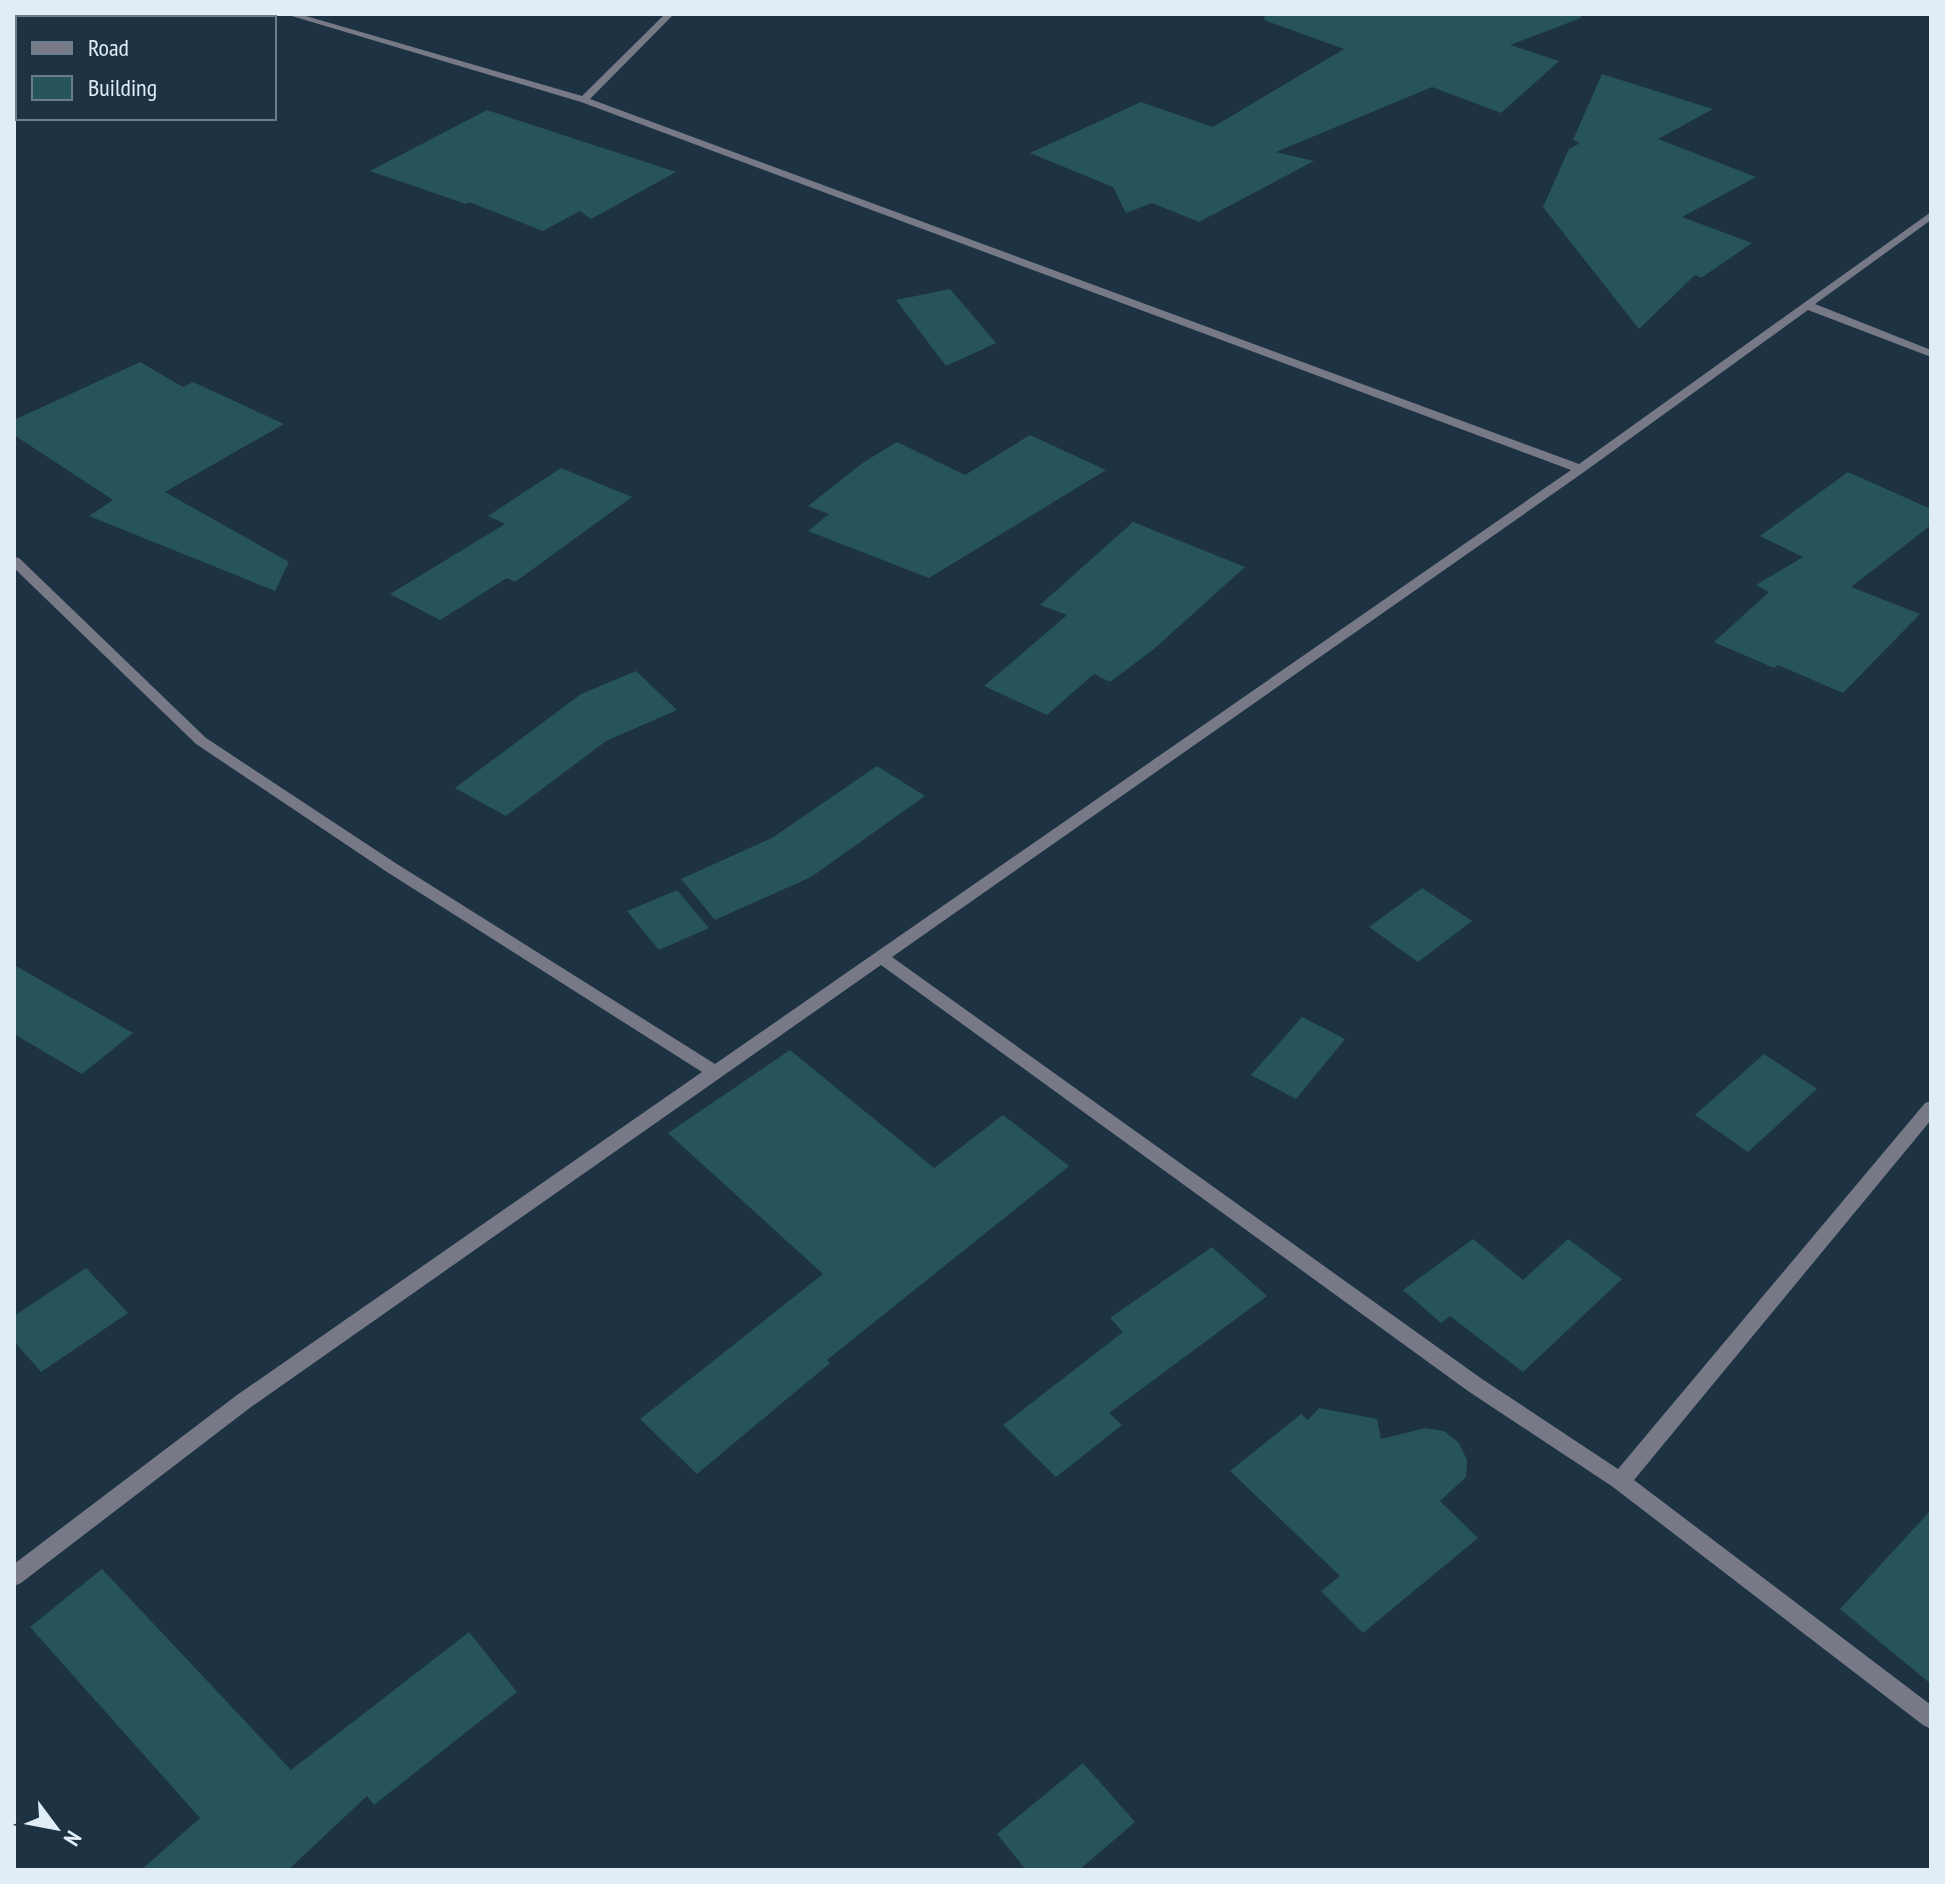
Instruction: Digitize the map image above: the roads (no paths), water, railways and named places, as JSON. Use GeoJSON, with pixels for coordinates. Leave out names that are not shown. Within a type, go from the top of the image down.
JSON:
{"type":"FeatureCollection","features":[{"type":"Feature","properties":{"kind":"street"},"geometry":{"type":"LineString","coordinates":[[289,14],[584,100],[1580,469]]}},
{"type":"Feature","properties":{"kind":"street"},"geometry":{"type":"LineString","coordinates":[[584,100],[670,14]]}},
{"type":"Feature","properties":{"kind":"street"},"geometry":{"type":"LineString","coordinates":[[14,1576],[244,1401],[1580,469],[1931,215]]}},
{"type":"Feature","properties":{"kind":"street"},"geometry":{"type":"LineString","coordinates":[[1806,305],[1931,354]]}},
{"type":"Feature","properties":{"kind":"street"},"geometry":{"type":"LineString","coordinates":[[14,561],[201,741],[392,868],[716,1073]]}},
{"type":"Feature","properties":{"kind":"street"},"geometry":{"type":"LineString","coordinates":[[881,957],[1475,1385],[1620,1481],[1931,1718]]}},
{"type":"Feature","properties":{"kind":"street"},"geometry":{"type":"LineString","coordinates":[[1620,1481],[1931,1108]]}}]}
